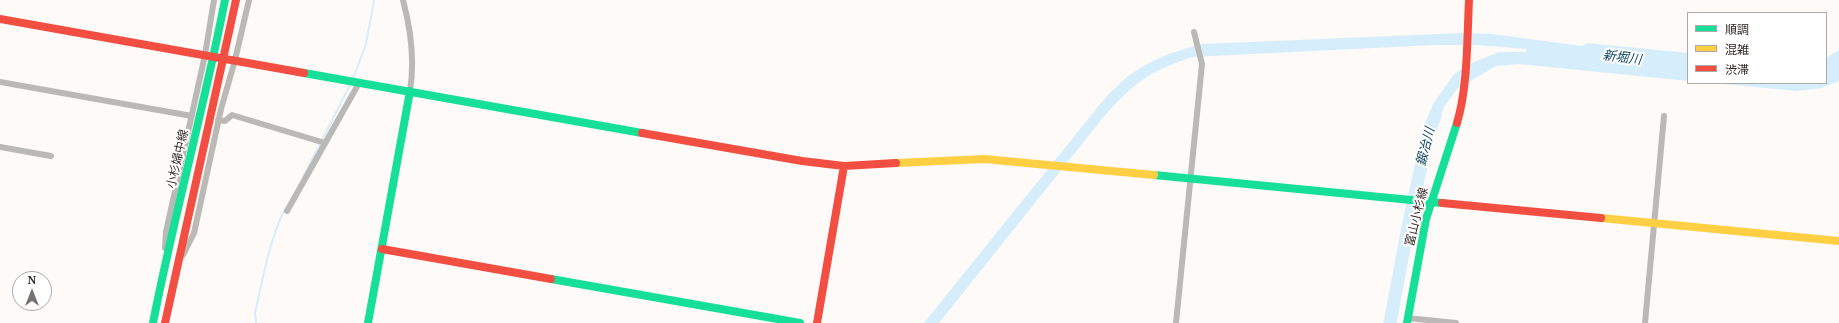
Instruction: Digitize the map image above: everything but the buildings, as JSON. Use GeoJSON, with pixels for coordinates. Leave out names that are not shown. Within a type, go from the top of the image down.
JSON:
{"type":"FeatureCollection","features":[{"type":"Feature","properties":{"kind":"street"},"geometry":{"type":"LineString","coordinates":[[164,266],[166,232],[206,56],[214,0]]}},
{"type":"Feature","properties":{"kind":"street","name":"小杉婦中線"},"geometry":{"type":"LineString","coordinates":[[153,323],[164,266],[175,224],[225,0]]}},
{"type":"Feature","properties":{"kind":"street","name":"小杉婦中線"},"geometry":{"type":"LineString","coordinates":[[165,323],[236,0]]}},
{"type":"Feature","properties":{"kind":"street"},"geometry":{"type":"LineString","coordinates":[[177,268],[194,232],[218,120],[235,60],[249,0]]}},
{"type":"Feature","properties":{"kind":"street"},"geometry":{"type":"LineString","coordinates":[[368,323],[413,73],[411,32],[403,0]]}},
{"type":"Feature","properties":{"kind":"street","name":"富山小杉線"},"geometry":{"type":"LineString","coordinates":[[1407,321],[1426,219],[1458,124],[1464,88],[1468,48],[1469,0]]}},
{"type":"Feature","properties":{"kind":"street"},"geometry":{"type":"LineString","coordinates":[[0,18],[206,56],[802,161],[844,166],[984,159],[1071,166],[1839,241]]}},
{"type":"Feature","properties":{"kind":"street"},"geometry":{"type":"LineString","coordinates":[[1176,323],[1191,178],[1201,60],[1194,32]]}},
{"type":"Feature","properties":{"kind":"street"},"geometry":{"type":"LineString","coordinates":[[0,82],[192,116]]}},
{"type":"Feature","properties":{"kind":"street"},"geometry":{"type":"LineString","coordinates":[[287,211],[359,83]]}},
{"type":"Feature","properties":{"kind":"street"},"geometry":{"type":"LineString","coordinates":[[218,120],[225,121],[232,114],[325,143]]}},
{"type":"Feature","properties":{"kind":"street"},"geometry":{"type":"LineString","coordinates":[[1645,323],[1652,223],[1664,116]]}},
{"type":"Feature","properties":{"kind":"street"},"geometry":{"type":"LineString","coordinates":[[0,147],[51,156]]}},
{"type":"Feature","properties":{"kind":"street"},"geometry":{"type":"LineString","coordinates":[[816,323],[844,166]]}},
{"type":"Feature","properties":{"kind":"street"},"geometry":{"type":"LineString","coordinates":[[382,249],[800,323]]}},
{"type":"Feature","properties":{"kind":"street"},"geometry":{"type":"LineString","coordinates":[[1407,321],[1456,323]]}},
{"type":"Feature","properties":{"kind":"water","name":"新堀川"},"geometry":{"type":"Polygon","coordinates":[[[1462,33],[1492,34],[1582,46],[1587,43],[1687,53],[1687,81],[1519,64],[1496,66],[1457,89],[1444,107],[1434,134],[1423,131],[1433,104],[1454,74],[1474,62],[1499,52],[1526,52],[1526,49],[1477,45],[1435,45],[1192,57],[1177,62],[1152,74],[1142,80],[1123,96],[1102,119],[939,323],[924,323],[1112,91],[1146,64],[1172,53],[1202,44],[1462,33]]]}},
{"type":"Feature","properties":{"kind":"water"},"geometry":{"type":"Polygon","coordinates":[[[1839,50],[1839,81],[1821,88],[1797,91],[1724,84],[1827,84],[1827,57],[1839,50]]]}},
{"type":"Feature","properties":{"kind":"waterway"},"geometry":{"type":"LineString","coordinates":[[353,79],[366,44],[374,0]]}},
{"type":"Feature","properties":{"kind":"waterway"},"geometry":{"type":"LineString","coordinates":[[303,177],[351,83]]}},
{"type":"Feature","properties":{"kind":"waterway","name":"鍛冶川"},"geometry":{"type":"LineString","coordinates":[[1390,323],[1408,227],[1428,134],[1435,116]]}},
{"type":"Feature","properties":{"kind":"waterway"},"geometry":{"type":"LineString","coordinates":[[256,323],[255,313],[267,260],[279,221],[285,209]]}},
{"type":"Feature","properties":{"kind":"traffic: fast"},"geometry":{"type":"LineString","coordinates":[[153,323],[225,0]]}},
{"type":"Feature","properties":{"kind":"traffic: fast"},"geometry":{"type":"LineString","coordinates":[[304,73],[642,133]]}},
{"type":"Feature","properties":{"kind":"traffic: fast"},"geometry":{"type":"LineString","coordinates":[[368,323],[410,91]]}},
{"type":"Feature","properties":{"kind":"traffic: fast"},"geometry":{"type":"LineString","coordinates":[[1407,323],[1426,219],[1457,123]]}},
{"type":"Feature","properties":{"kind":"traffic: fast"},"geometry":{"type":"LineString","coordinates":[[1154,175],[1442,203]]}},
{"type":"Feature","properties":{"kind":"traffic: fast"},"geometry":{"type":"LineString","coordinates":[[551,279],[800,323]]}},
{"type":"Feature","properties":{"kind":"traffic: slow"},"geometry":{"type":"LineString","coordinates":[[896,163],[984,159],[1154,175]]}},
{"type":"Feature","properties":{"kind":"traffic: slow"},"geometry":{"type":"LineString","coordinates":[[1601,218],[1839,241]]}},
{"type":"Feature","properties":{"kind":"traffic: jam"},"geometry":{"type":"LineString","coordinates":[[165,323],[236,0]]}},
{"type":"Feature","properties":{"kind":"traffic: jam"},"geometry":{"type":"LineString","coordinates":[[1457,123],[1461,109],[1465,78],[1469,0]]}},
{"type":"Feature","properties":{"kind":"traffic: jam"},"geometry":{"type":"LineString","coordinates":[[0,19],[304,73]]}},
{"type":"Feature","properties":{"kind":"traffic: jam"},"geometry":{"type":"LineString","coordinates":[[642,133],[802,161],[844,166],[896,163]]}},
{"type":"Feature","properties":{"kind":"traffic: jam"},"geometry":{"type":"LineString","coordinates":[[817,323],[844,166]]}},
{"type":"Feature","properties":{"kind":"traffic: jam"},"geometry":{"type":"LineString","coordinates":[[1442,203],[1601,218]]}},
{"type":"Feature","properties":{"kind":"traffic: jam"},"geometry":{"type":"LineString","coordinates":[[382,249],[551,279]]}}]}
